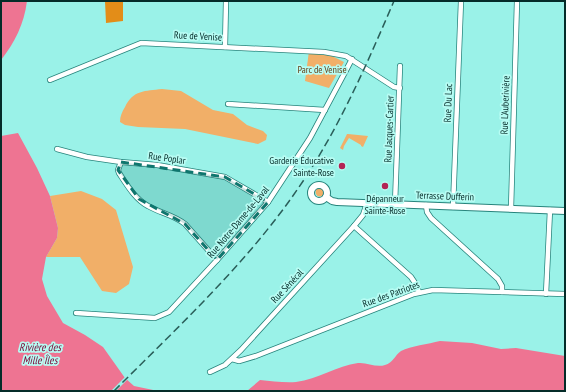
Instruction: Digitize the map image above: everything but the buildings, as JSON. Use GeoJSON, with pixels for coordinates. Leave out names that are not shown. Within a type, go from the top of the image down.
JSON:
{"type":"FeatureCollection","features":[{"type":"Feature","properties":{"kind":"street"},"geometry":{"type":"LineString","coordinates":[[225,47],[226,1]]}},
{"type":"Feature","properties":{"kind":"street","name":"Rue Du Lac"},"geometry":{"type":"LineString","coordinates":[[453,206],[461,1]]}},
{"type":"Feature","properties":{"kind":"street","name":"Rue L'Auberivière"},"geometry":{"type":"LineString","coordinates":[[511,209],[517,1]]}},
{"type":"Feature","properties":{"kind":"street","name":"Rue de Venise"},"geometry":{"type":"LineString","coordinates":[[50,80],[141,43],[324,52],[341,54],[352,59]]}},
{"type":"Feature","properties":{"kind":"street","name":"Rue Jacques-Cartier"},"geometry":{"type":"LineString","coordinates":[[352,59],[392,86],[400,88],[395,204]]}},
{"type":"Feature","properties":{"kind":"street","name":"Rue Notre-Dame-de-Laval"},"geometry":{"type":"LineString","coordinates":[[76,313],[155,318],[168,312],[217,260],[268,202],[310,138],[352,59]]}},
{"type":"Feature","properties":{"kind":"street"},"geometry":{"type":"LineString","coordinates":[[400,66],[400,88]]}},
{"type":"Feature","properties":{"kind":"street"},"geometry":{"type":"LineString","coordinates":[[228,104],[325,110]]}},
{"type":"Feature","properties":{"kind":"street","name":"Rue Poplar"},"geometry":{"type":"LineString","coordinates":[[57,149],[87,157],[157,165],[225,177],[268,202]]}},
{"type":"Feature","properties":{"kind":"street"},"geometry":{"type":"LineString","coordinates":[[121,162],[118,170],[119,173],[139,199],[148,206],[181,220],[217,260]]}},
{"type":"Feature","properties":{"kind":"street","name":"Terrasse Dufferin"},"geometry":{"type":"LineString","coordinates":[[326,197],[335,202],[565,211]]}},
{"type":"Feature","properties":{"kind":"street","name":"Rue Sénécal"},"geometry":{"type":"LineString","coordinates":[[210,372],[220,368],[232,359],[354,226],[363,214],[367,203]]}},
{"type":"Feature","properties":{"kind":"street"},"geometry":{"type":"LineString","coordinates":[[426,206],[430,217],[498,279],[502,286],[502,292]]}},
{"type":"Feature","properties":{"kind":"street"},"geometry":{"type":"LineString","coordinates":[[546,294],[550,210]]}},
{"type":"Feature","properties":{"kind":"street"},"geometry":{"type":"LineString","coordinates":[[354,226],[415,282],[419,292]]}},
{"type":"Feature","properties":{"kind":"street","name":"Rue des Patriotes"},"geometry":{"type":"LineString","coordinates":[[232,359],[239,361],[256,356],[419,292],[433,290],[565,294]]}},
{"type":"Feature","properties":{"kind":"highlighted area"},"geometry":{"type":"Polygon","coordinates":[[[121,162],[225,177],[268,202],[217,260],[185,224],[139,199],[118,170],[121,162]]]}},
{"type":"Feature","properties":{"kind":"green space","name":"Parc de Venise"},"geometry":{"type":"Polygon","coordinates":[[[309,51],[324,52],[344,62],[329,88],[305,81],[309,51]]]}},
{"type":"Feature","properties":{"kind":"green space"},"geometry":{"type":"Polygon","coordinates":[[[162,89],[181,91],[213,110],[233,114],[247,125],[263,131],[267,135],[266,140],[258,144],[185,129],[138,127],[125,125],[120,122],[122,112],[132,97],[140,92],[162,89]]]}},
{"type":"Feature","properties":{"kind":"green space"},"geometry":{"type":"Polygon","coordinates":[[[347,134],[368,136],[363,147],[349,138],[343,150],[340,148],[347,134]]]}},
{"type":"Feature","properties":{"kind":"green space"},"geometry":{"type":"Polygon","coordinates":[[[320,187],[325,192],[320,197],[315,192],[320,187]]]}},
{"type":"Feature","properties":{"kind":"green space"},"geometry":{"type":"Polygon","coordinates":[[[81,191],[102,199],[116,210],[133,267],[129,284],[116,293],[102,291],[80,257],[46,257],[57,238],[58,228],[50,196],[81,191]]]}},
{"type":"Feature","properties":{"kind":"shaded area"},"geometry":{"type":"Polygon","coordinates":[[[105,1],[123,1],[123,21],[106,23],[105,1]]]}},
{"type":"Feature","properties":{"kind":"water"},"geometry":{"type":"Polygon","coordinates":[[[1,1],[27,1],[24,17],[18,32],[11,46],[1,60],[1,1]]]}},
{"type":"Feature","properties":{"kind":"water","name":"Rivière des Mille Îles"},"geometry":{"type":"Polygon","coordinates":[[[18,133],[50,196],[58,228],[57,238],[46,257],[42,279],[47,296],[63,323],[103,347],[125,378],[134,386],[158,391],[1,391],[1,136],[18,133]]]}},
{"type":"Feature","properties":{"kind":"water"},"geometry":{"type":"Polygon","coordinates":[[[440,341],[472,343],[501,349],[516,348],[565,356],[565,391],[247,391],[260,380],[296,382],[358,363],[382,366],[390,363],[401,351],[405,349],[440,341]]]}},
{"type":"Feature","properties":{"kind":"pier"},"geometry":{"type":"Polygon","coordinates":[[[126,376],[128,379],[116,391],[111,391],[126,376]]]}},
{"type":"Feature","properties":{"kind":"railway"},"geometry":{"type":"LineString","coordinates":[[114,391],[187,319],[234,269],[256,244],[297,190],[326,145],[362,74],[394,1]]}},
{"type":"Feature","properties":{"kind":"place","name":"Garderie Éducative Sainte-Rose"},"geometry":{"type":"Point","coordinates":[342,166]}},
{"type":"Feature","properties":{"kind":"place","name":"Dépanneur Sainte-Rose"},"geometry":{"type":"Point","coordinates":[385,186]}}]}
